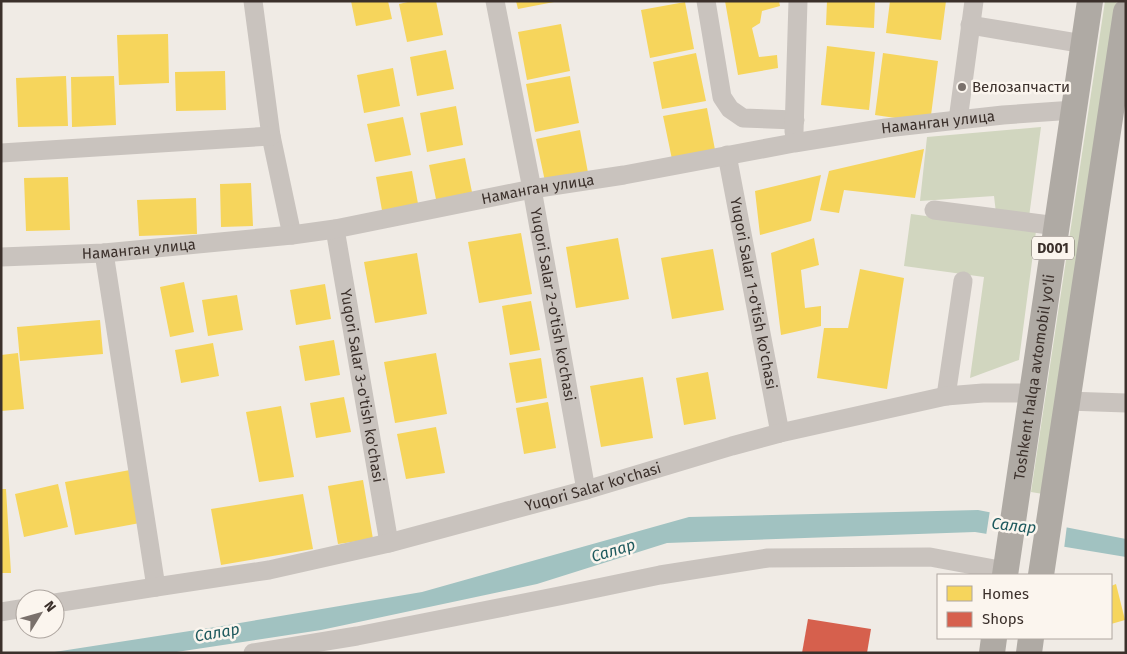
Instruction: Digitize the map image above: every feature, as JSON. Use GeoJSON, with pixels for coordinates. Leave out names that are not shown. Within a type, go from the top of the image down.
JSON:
{"type":"FeatureCollection","features":[{"type":"Feature","properties":{"kind":"highway","name":"Toshkent halqa avtomobil yo'li"},"geometry":{"type":"LineString","coordinates":[[1006,566],[1090,1]]}},
{"type":"Feature","properties":{"kind":"highway","name":"D001"},"geometry":{"type":"LineString","coordinates":[[1042,567],[1126,12]]}},
{"type":"Feature","properties":{"kind":"highway"},"geometry":{"type":"LineString","coordinates":[[992,653],[994,639]]}},
{"type":"Feature","properties":{"kind":"highway"},"geometry":{"type":"LineString","coordinates":[[1029,653],[1031,639]]}},
{"type":"Feature","properties":{"kind":"street"},"geometry":{"type":"LineString","coordinates":[[253,1],[271,136],[292,235]]}},
{"type":"Feature","properties":{"kind":"street","name":"Yuqori Salar 2-o'tish ko'chasi"},"geometry":{"type":"LineString","coordinates":[[495,1],[532,188],[586,490]]}},
{"type":"Feature","properties":{"kind":"street"},"geometry":{"type":"LineString","coordinates":[[706,1],[722,97],[730,109],[743,118],[795,120]]}},
{"type":"Feature","properties":{"kind":"street"},"geometry":{"type":"LineString","coordinates":[[794,142],[798,1]]}},
{"type":"Feature","properties":{"kind":"street"},"geometry":{"type":"LineString","coordinates":[[958,120],[974,1]]}},
{"type":"Feature","properties":{"kind":"street"},"geometry":{"type":"LineString","coordinates":[[970,25],[1084,44]]}},
{"type":"Feature","properties":{"kind":"street","name":"Наманган улица"},"geometry":{"type":"LineString","coordinates":[[1,257],[104,253],[292,235],[335,229],[532,188],[624,175],[794,142],[886,128],[1003,115],[1074,110]]}},
{"type":"Feature","properties":{"kind":"street"},"geometry":{"type":"LineString","coordinates":[[1,153],[271,136]]}},
{"type":"Feature","properties":{"kind":"street","name":"Yuqori Salar 1-o'tish ko'chasi"},"geometry":{"type":"LineString","coordinates":[[728,155],[780,433]]}},
{"type":"Feature","properties":{"kind":"street"},"geometry":{"type":"LineString","coordinates":[[934,210],[1057,226]]}},
{"type":"Feature","properties":{"kind":"street","name":"Yuqori Salar 3-o'tish ko'chasi"},"geometry":{"type":"LineString","coordinates":[[335,229],[389,542]]}},
{"type":"Feature","properties":{"kind":"street"},"geometry":{"type":"LineString","coordinates":[[104,253],[156,587]]}},
{"type":"Feature","properties":{"kind":"street"},"geometry":{"type":"LineString","coordinates":[[946,396],[963,281]]}},
{"type":"Feature","properties":{"kind":"street","name":"Yuqori Salar ko'chasi"},"geometry":{"type":"LineString","coordinates":[[65,601],[269,570],[389,542],[586,490],[780,433],[946,396],[983,393],[1032,393]]}},
{"type":"Feature","properties":{"kind":"street"},"geometry":{"type":"LineString","coordinates":[[1068,401],[1126,402]]}},
{"type":"Feature","properties":{"kind":"street"},"geometry":{"type":"LineString","coordinates":[[253,653],[357,636],[660,575],[768,558],[930,557],[1006,566]]}},
{"type":"Feature","properties":{"kind":"street"},"geometry":{"type":"LineString","coordinates":[[1,612],[15,610]]}},
{"type":"Feature","properties":{"kind":"green space"},"geometry":{"type":"Polygon","coordinates":[[[1105,1],[1117,1],[1043,494],[1031,492],[1105,1]]]}},
{"type":"Feature","properties":{"kind":"green space"},"geometry":{"type":"Polygon","coordinates":[[[1041,127],[1029,217],[996,213],[994,196],[920,201],[927,137],[1041,127]]]}},
{"type":"Feature","properties":{"kind":"green space"},"geometry":{"type":"Polygon","coordinates":[[[911,214],[1036,231],[1019,360],[970,378],[984,277],[904,266],[911,214]]]}},
{"type":"Feature","properties":{"kind":"water","name":"Салар"},"geometry":{"type":"Polygon","coordinates":[[[978,510],[1126,539],[1126,557],[975,532],[667,543],[537,584],[321,630],[170,653],[48,653],[422,592],[689,517],[978,510]]]}},
{"type":"Feature","properties":{"kind":"pier"},"geometry":{"type":"Polygon","coordinates":[[[990,510],[1067,525],[1064,549],[986,536],[990,510]]]}},
{"type":"Feature","properties":{"kind":"building: Homes"},"geometry":{"type":"Polygon","coordinates":[[[351,1],[388,1],[392,19],[356,26],[351,1]]]}},
{"type":"Feature","properties":{"kind":"building: Homes"},"geometry":{"type":"Polygon","coordinates":[[[412,1],[436,1],[443,35],[407,42],[399,4],[412,1]]]}},
{"type":"Feature","properties":{"kind":"building: Homes"},"geometry":{"type":"Polygon","coordinates":[[[516,1],[554,1],[554,2],[518,9],[516,1]]]}},
{"type":"Feature","properties":{"kind":"building: Homes"},"geometry":{"type":"Polygon","coordinates":[[[725,1],[779,1],[780,6],[762,11],[760,23],[752,28],[759,57],[777,55],[778,68],[738,75],[725,1]]]}},
{"type":"Feature","properties":{"kind":"building: Homes"},"geometry":{"type":"Polygon","coordinates":[[[827,1],[875,1],[874,28],[826,25],[827,1]]]}},
{"type":"Feature","properties":{"kind":"building: Homes"},"geometry":{"type":"Polygon","coordinates":[[[890,1],[946,1],[941,40],[886,33],[890,1]]]}},
{"type":"Feature","properties":{"kind":"building: Homes"},"geometry":{"type":"Polygon","coordinates":[[[685,2],[694,49],[650,58],[641,10],[685,2]]]}},
{"type":"Feature","properties":{"kind":"building: Homes"},"geometry":{"type":"Polygon","coordinates":[[[561,24],[570,71],[527,80],[518,32],[561,24]]]}},
{"type":"Feature","properties":{"kind":"building: Homes"},"geometry":{"type":"Polygon","coordinates":[[[168,34],[169,83],[119,85],[117,35],[168,34]]]}},
{"type":"Feature","properties":{"kind":"building: Homes"},"geometry":{"type":"Polygon","coordinates":[[[827,46],[875,52],[869,110],[821,105],[827,46]]]}},
{"type":"Feature","properties":{"kind":"building: Homes"},"geometry":{"type":"Polygon","coordinates":[[[446,50],[454,89],[417,96],[410,57],[446,50]]]}},
{"type":"Feature","properties":{"kind":"building: Homes"},"geometry":{"type":"Polygon","coordinates":[[[696,53],[706,101],[662,109],[653,62],[696,53]]]}},
{"type":"Feature","properties":{"kind":"building: Homes"},"geometry":{"type":"Polygon","coordinates":[[[883,53],[938,61],[930,123],[875,115],[883,53]]]}},
{"type":"Feature","properties":{"kind":"building: Homes"},"geometry":{"type":"Polygon","coordinates":[[[393,68],[400,106],[364,113],[357,75],[393,68]]]}},
{"type":"Feature","properties":{"kind":"building: Homes"},"geometry":{"type":"Polygon","coordinates":[[[225,71],[226,110],[176,111],[175,72],[225,71]]]}},
{"type":"Feature","properties":{"kind":"building: Homes"},"geometry":{"type":"Polygon","coordinates":[[[66,76],[68,126],[18,127],[16,78],[66,76]]]}},
{"type":"Feature","properties":{"kind":"building: Homes"},"geometry":{"type":"Polygon","coordinates":[[[114,76],[116,125],[72,127],[71,77],[114,76]]]}},
{"type":"Feature","properties":{"kind":"building: Homes"},"geometry":{"type":"Polygon","coordinates":[[[570,76],[579,123],[535,132],[526,84],[570,76]]]}},
{"type":"Feature","properties":{"kind":"building: Homes"},"geometry":{"type":"Polygon","coordinates":[[[456,106],[463,145],[427,152],[420,113],[456,106]]]}},
{"type":"Feature","properties":{"kind":"building: Homes"},"geometry":{"type":"Polygon","coordinates":[[[707,108],[716,155],[673,164],[663,116],[707,108]]]}},
{"type":"Feature","properties":{"kind":"building: Homes"},"geometry":{"type":"Polygon","coordinates":[[[403,117],[411,155],[375,162],[367,124],[403,117]]]}},
{"type":"Feature","properties":{"kind":"building: Homes"},"geometry":{"type":"Polygon","coordinates":[[[580,130],[589,178],[546,186],[536,139],[580,130]]]}},
{"type":"Feature","properties":{"kind":"building: Homes"},"geometry":{"type":"Polygon","coordinates":[[[924,149],[915,198],[844,190],[839,213],[820,210],[829,171],[924,149]]]}},
{"type":"Feature","properties":{"kind":"building: Homes"},"geometry":{"type":"Polygon","coordinates":[[[465,158],[473,197],[437,204],[429,165],[465,158]]]}},
{"type":"Feature","properties":{"kind":"building: Homes"},"geometry":{"type":"Polygon","coordinates":[[[412,171],[419,209],[383,216],[376,177],[412,171]]]}},
{"type":"Feature","properties":{"kind":"building: Homes"},"geometry":{"type":"Polygon","coordinates":[[[821,175],[811,221],[760,235],[755,191],[821,175]]]}},
{"type":"Feature","properties":{"kind":"building: Homes"},"geometry":{"type":"Polygon","coordinates":[[[68,177],[70,230],[26,231],[24,178],[68,177]]]}},
{"type":"Feature","properties":{"kind":"building: Homes"},"geometry":{"type":"Polygon","coordinates":[[[251,183],[253,226],[221,227],[220,184],[251,183]]]}},
{"type":"Feature","properties":{"kind":"building: Homes"},"geometry":{"type":"Polygon","coordinates":[[[196,198],[197,234],[139,236],[137,200],[196,198]]]}},
{"type":"Feature","properties":{"kind":"building: Homes"},"geometry":{"type":"Polygon","coordinates":[[[521,233],[532,294],[479,303],[468,242],[521,233]]]}},
{"type":"Feature","properties":{"kind":"building: Homes"},"geometry":{"type":"Polygon","coordinates":[[[618,238],[629,299],[576,308],[566,247],[618,238]]]}},
{"type":"Feature","properties":{"kind":"building: Homes"},"geometry":{"type":"Polygon","coordinates":[[[814,238],[819,265],[801,270],[805,308],[821,306],[821,326],[781,335],[771,253],[814,238]]]}},
{"type":"Feature","properties":{"kind":"building: Homes"},"geometry":{"type":"Polygon","coordinates":[[[713,249],[724,310],[672,319],[661,258],[713,249]]]}},
{"type":"Feature","properties":{"kind":"building: Homes"},"geometry":{"type":"Polygon","coordinates":[[[417,253],[427,314],[375,323],[364,262],[417,253]]]}},
{"type":"Feature","properties":{"kind":"building: Homes"},"geometry":{"type":"Polygon","coordinates":[[[860,269],[904,278],[887,389],[817,378],[824,328],[848,328],[860,269]]]}},
{"type":"Feature","properties":{"kind":"building: Homes"},"geometry":{"type":"Polygon","coordinates":[[[184,282],[194,332],[170,337],[160,287],[184,282]]]}},
{"type":"Feature","properties":{"kind":"building: Homes"},"geometry":{"type":"Polygon","coordinates":[[[325,284],[331,319],[296,325],[290,290],[325,284]]]}},
{"type":"Feature","properties":{"kind":"building: Homes"},"geometry":{"type":"Polygon","coordinates":[[[237,295],[243,330],[208,336],[202,300],[237,295]]]}},
{"type":"Feature","properties":{"kind":"building: Homes"},"geometry":{"type":"Polygon","coordinates":[[[531,301],[540,350],[510,355],[502,306],[531,301]]]}},
{"type":"Feature","properties":{"kind":"building: Homes"},"geometry":{"type":"Polygon","coordinates":[[[100,320],[103,354],[20,361],[17,327],[100,320]]]}},
{"type":"Feature","properties":{"kind":"building: Homes"},"geometry":{"type":"Polygon","coordinates":[[[334,340],[340,375],[305,381],[299,346],[334,340]]]}},
{"type":"Feature","properties":{"kind":"building: Homes"},"geometry":{"type":"Polygon","coordinates":[[[213,343],[219,376],[181,383],[175,350],[213,343]]]}},
{"type":"Feature","properties":{"kind":"building: Homes"},"geometry":{"type":"Polygon","coordinates":[[[18,353],[24,409],[1,411],[1,355],[18,353]]]}},
{"type":"Feature","properties":{"kind":"building: Homes"},"geometry":{"type":"Polygon","coordinates":[[[436,353],[447,414],[395,423],[384,362],[436,353]]]}},
{"type":"Feature","properties":{"kind":"building: Homes"},"geometry":{"type":"Polygon","coordinates":[[[541,358],[547,398],[516,403],[509,363],[541,358]]]}},
{"type":"Feature","properties":{"kind":"building: Homes"},"geometry":{"type":"Polygon","coordinates":[[[708,372],[716,419],[684,425],[676,378],[708,372]]]}},
{"type":"Feature","properties":{"kind":"building: Homes"},"geometry":{"type":"Polygon","coordinates":[[[643,377],[653,438],[601,447],[590,386],[643,377]]]}},
{"type":"Feature","properties":{"kind":"building: Homes"},"geometry":{"type":"Polygon","coordinates":[[[344,397],[351,432],[316,438],[310,403],[344,397]]]}},
{"type":"Feature","properties":{"kind":"building: Homes"},"geometry":{"type":"Polygon","coordinates":[[[548,402],[556,448],[524,454],[516,408],[548,402]]]}},
{"type":"Feature","properties":{"kind":"building: Homes"},"geometry":{"type":"Polygon","coordinates":[[[281,406],[294,477],[259,482],[246,412],[281,406]]]}},
{"type":"Feature","properties":{"kind":"building: Homes"},"geometry":{"type":"Polygon","coordinates":[[[436,427],[445,473],[406,479],[397,434],[436,427]]]}},
{"type":"Feature","properties":{"kind":"building: Homes"},"geometry":{"type":"Polygon","coordinates":[[[130,470],[140,523],[75,535],[65,482],[130,470]]]}},
{"type":"Feature","properties":{"kind":"building: Homes"},"geometry":{"type":"Polygon","coordinates":[[[363,480],[373,539],[338,544],[328,486],[363,480]]]}},
{"type":"Feature","properties":{"kind":"building: Homes"},"geometry":{"type":"Polygon","coordinates":[[[58,484],[68,527],[24,537],[15,494],[58,484]]]}},
{"type":"Feature","properties":{"kind":"building: Homes"},"geometry":{"type":"Polygon","coordinates":[[[1,489],[6,489],[11,573],[1,573],[1,489]]]}},
{"type":"Feature","properties":{"kind":"building: Homes"},"geometry":{"type":"Polygon","coordinates":[[[303,494],[313,549],[221,565],[211,509],[303,494]]]}},
{"type":"Feature","properties":{"kind":"building: Homes"},"geometry":{"type":"Polygon","coordinates":[[[1116,584],[1125,620],[1112,624],[1112,586],[1116,584]]]}},
{"type":"Feature","properties":{"kind":"building: Shops"},"geometry":{"type":"Polygon","coordinates":[[[808,619],[871,629],[867,653],[802,653],[808,619]]]}},
{"type":"Feature","properties":{"kind":"place","name":"Велозапчасти"},"geometry":{"type":"Point","coordinates":[962,87]}}]}
